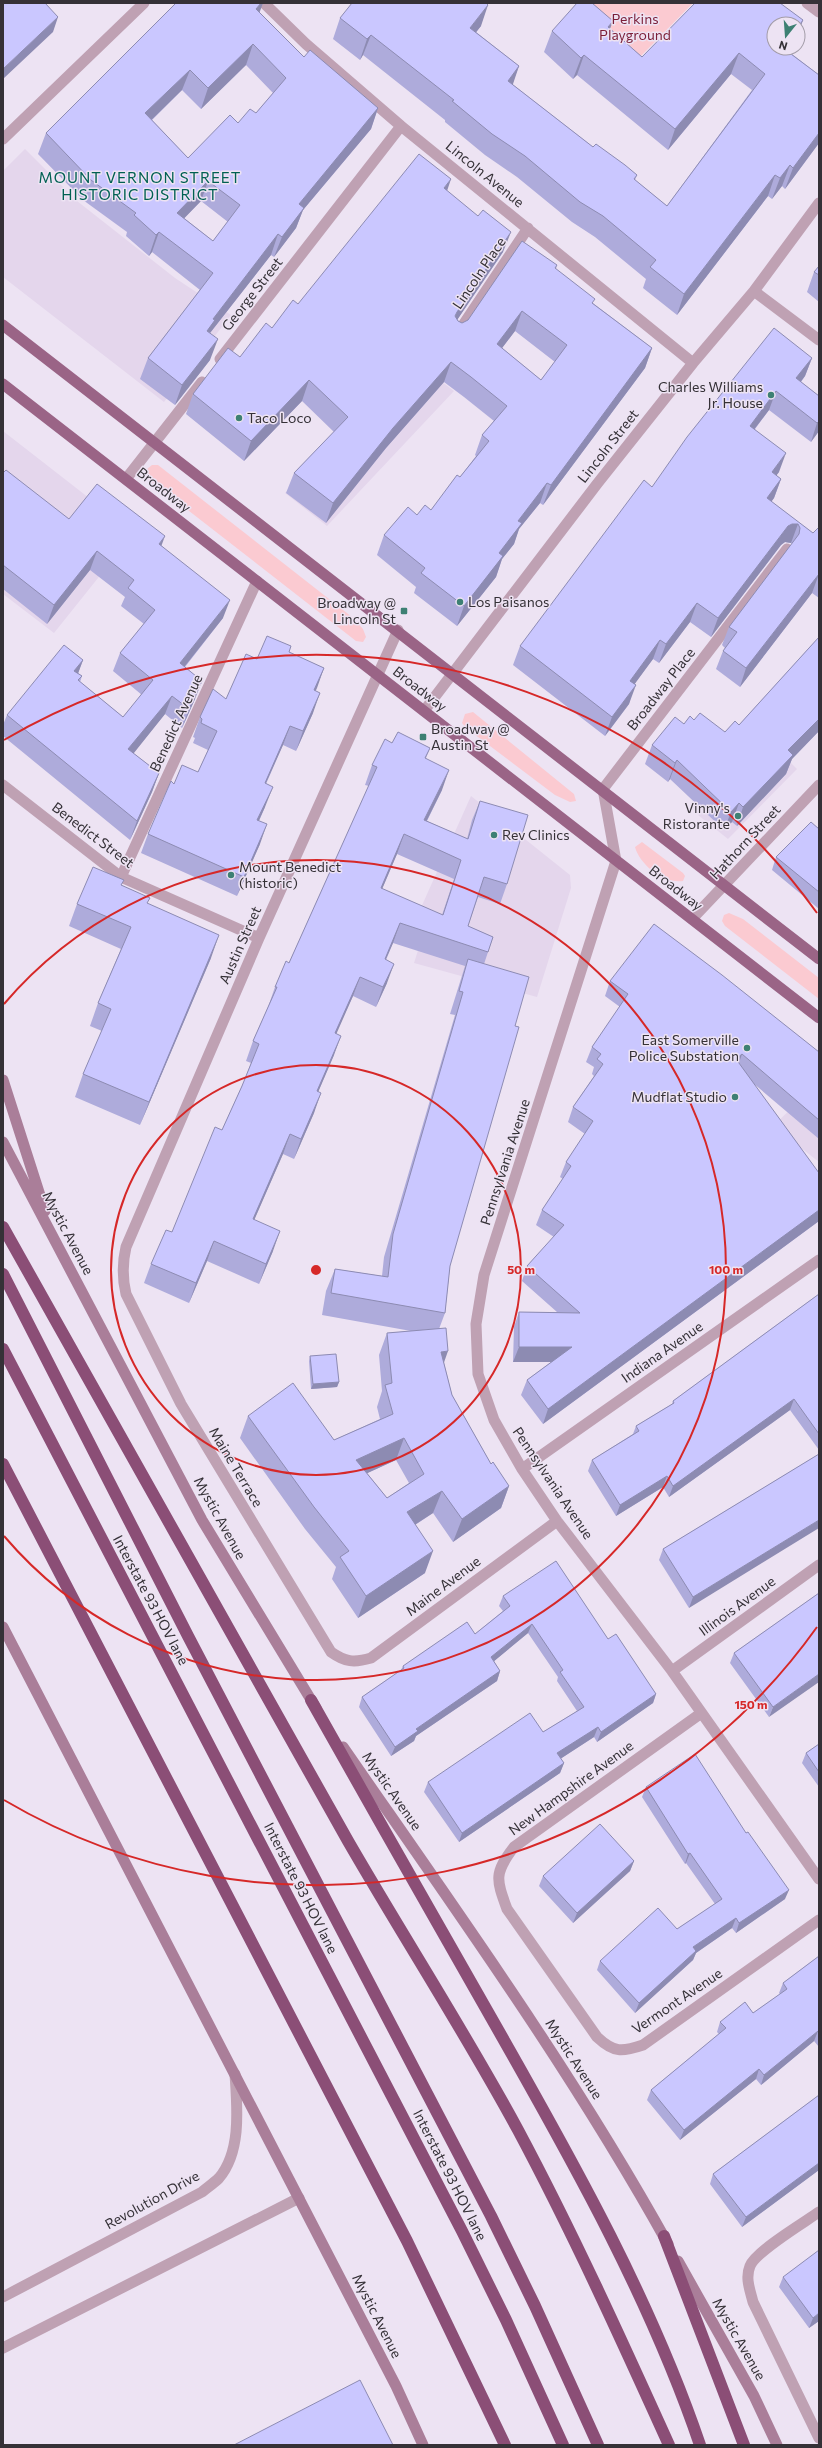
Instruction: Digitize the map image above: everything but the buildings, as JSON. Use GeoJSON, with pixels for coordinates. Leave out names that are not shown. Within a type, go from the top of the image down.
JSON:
{"type":"FeatureCollection","features":[{"type":"Feature","properties":{"kind":"highway"},"geometry":{"type":"LineString","coordinates":[[3,1227],[350,1844],[473,2049],[518,2131],[565,2220],[611,2317],[668,2445]]}},
{"type":"Feature","properties":{"kind":"highway"},"geometry":{"type":"LineString","coordinates":[[3,1274],[192,1643],[491,2216],[535,2306],[598,2445]]}},
{"type":"Feature","properties":{"kind":"highway","name":"Interstate 93 HOV lane"},"geometry":{"type":"LineString","coordinates":[[3,1349],[462,2230],[506,2320],[563,2445]]}},
{"type":"Feature","properties":{"kind":"highway"},"geometry":{"type":"LineString","coordinates":[[3,1464],[407,2240],[505,2445]]}},
{"type":"Feature","properties":{"kind":"highway"},"geometry":{"type":"LineString","coordinates":[[311,1700],[554,2126],[598,2210],[672,2368],[700,2445]]}},
{"type":"Feature","properties":{"kind":"highway"},"geometry":{"type":"LineString","coordinates":[[664,2236],[744,2445]]}},
{"type":"Feature","properties":{"kind":"main road"},"geometry":{"type":"LineString","coordinates":[[3,325],[453,672],[819,959]]}},
{"type":"Feature","properties":{"kind":"main road","name":"Broadway"},"geometry":{"type":"LineString","coordinates":[[3,384],[819,1018]]}},
{"type":"Feature","properties":{"kind":"main road"},"geometry":{"type":"LineString","coordinates":[[3,1080],[53,1238]]}},
{"type":"Feature","properties":{"kind":"main road","name":"Mystic Avenue"},"geometry":{"type":"LineString","coordinates":[[3,1142],[202,1520],[311,1700],[524,2008],[610,2144],[664,2236],[754,2396],[777,2445]]}},
{"type":"Feature","properties":{"kind":"main road","name":"Mystic Avenue"},"geometry":{"type":"LineString","coordinates":[[3,1627],[396,2386],[423,2445]]}},
{"type":"Feature","properties":{"kind":"street"},"geometry":{"type":"LineString","coordinates":[[3,139],[144,3]]}},
{"type":"Feature","properties":{"kind":"street","name":"Lincoln Avenue"},"geometry":{"type":"LineString","coordinates":[[264,3],[306,44],[401,126],[693,363]]}},
{"type":"Feature","properties":{"kind":"street"},"geometry":{"type":"LineString","coordinates":[[807,3],[819,12]]}},
{"type":"Feature","properties":{"kind":"street","name":"George Street"},"geometry":{"type":"LineString","coordinates":[[126,479],[401,126]]}},
{"type":"Feature","properties":{"kind":"street","name":"Lincoln Street"},"geometry":{"type":"LineString","coordinates":[[424,711],[602,478],[693,363],[754,291],[819,203]]}},
{"type":"Feature","properties":{"kind":"street","name":"Lincoln Place"},"geometry":{"type":"LineString","coordinates":[[455,336],[528,228]]}},
{"type":"Feature","properties":{"kind":"street"},"geometry":{"type":"LineString","coordinates":[[754,291],[819,340]]}},
{"type":"Feature","properties":{"kind":"street","name":"Broadway Place"},"geometry":{"type":"LineString","coordinates":[[603,789],[788,550]]}},
{"type":"Feature","properties":{"kind":"street","name":"Benedict Avenue"},"geometry":{"type":"LineString","coordinates":[[121,877],[257,581]]}},
{"type":"Feature","properties":{"kind":"street","name":"Austin Street"},"geometry":{"type":"LineString","coordinates":[[122,1277],[122,1264],[126,1247],[259,938],[376,674],[398,630]]}},
{"type":"Feature","properties":{"kind":"street","name":"Benedict Street"},"geometry":{"type":"LineString","coordinates":[[3,785],[121,877],[259,938]]}},
{"type":"Feature","properties":{"kind":"street","name":"Hathorn Street"},"geometry":{"type":"LineString","coordinates":[[692,919],[819,785]]}},
{"type":"Feature","properties":{"kind":"street"},"geometry":{"type":"LineString","coordinates":[[603,789],[616,860]]}},
{"type":"Feature","properties":{"kind":"street","name":"Pennsylvania Avenue"},"geometry":{"type":"LineString","coordinates":[[616,860],[484,1275],[476,1324],[478,1374],[494,1420],[522,1469],[557,1520],[672,1671],[700,1714],[816,1867],[819,1879]]}},
{"type":"Feature","properties":{"kind":"street","name":"Indiana Avenue"},"geometry":{"type":"LineString","coordinates":[[522,1469],[819,1260]]}},
{"type":"Feature","properties":{"kind":"street","name":"Maine Terrace"},"geometry":{"type":"LineString","coordinates":[[122,1277],[126,1294],[181,1404],[331,1652],[343,1661]]}},
{"type":"Feature","properties":{"kind":"street","name":"Maine Avenue"},"geometry":{"type":"LineString","coordinates":[[343,1661],[357,1662],[371,1658],[557,1520]]}},
{"type":"Feature","properties":{"kind":"street","name":"Illinois Avenue"},"geometry":{"type":"LineString","coordinates":[[672,1671],[819,1565]]}},
{"type":"Feature","properties":{"kind":"street","name":"New Hampshire Avenue"},"geometry":{"type":"LineString","coordinates":[[549,1968],[507,1909],[499,1886],[500,1865],[514,1847],[700,1714]]}},
{"type":"Feature","properties":{"kind":"street","name":"Vermont Avenue"},"geometry":{"type":"LineString","coordinates":[[549,1968],[597,2038],[609,2048],[626,2051],[644,2045],[819,1920]]}},
{"type":"Feature","properties":{"kind":"street","name":"Revolution Drive"},"geometry":{"type":"LineString","coordinates":[[3,2297],[202,2192],[219,2178],[227,2166],[233,2146],[236,2122],[235,2074]]}},
{"type":"Feature","properties":{"kind":"street"},"geometry":{"type":"LineString","coordinates":[[3,2348],[299,2198]]}},
{"type":"Feature","properties":{"kind":"street"},"geometry":{"type":"LineString","coordinates":[[819,2212],[765,2250],[751,2264],[747,2281],[753,2302],[819,2438]]}},
{"type":"Feature","properties":{"kind":"shaded area"},"geometry":{"type":"Polygon","coordinates":[[[25,149],[77,201],[175,278],[231,315],[164,402],[3,277],[3,171],[25,149]]]}},
{"type":"Feature","properties":{"kind":"shaded area"},"geometry":{"type":"Polygon","coordinates":[[[414,360],[454,391],[327,526],[285,493],[414,360]]]}},
{"type":"Feature","properties":{"kind":"shaded area"},"geometry":{"type":"Polygon","coordinates":[[[3,431],[134,533],[54,633],[3,594],[3,431]]]}},
{"type":"Feature","properties":{"kind":"shaded area"},"geometry":{"type":"Polygon","coordinates":[[[769,741],[797,769],[728,839],[698,815],[769,741]]]}},
{"type":"Feature","properties":{"kind":"shaded area"},"geometry":{"type":"Polygon","coordinates":[[[471,796],[570,875],[571,888],[537,997],[414,963],[429,916],[419,912],[471,796]]]}},
{"type":"Feature","properties":{"kind":"shaded area"},"geometry":{"type":"Polygon","coordinates":[[[819,1082],[819,1162],[773,1126],[819,1082]]]}},
{"type":"Feature","properties":{"kind":"green space","name":"Perkins Playground"},"geometry":{"type":"Polygon","coordinates":[[[580,3],[693,3],[637,60],[580,3]]]}},
{"type":"Feature","properties":{"kind":"green space"},"geometry":{"type":"Polygon","coordinates":[[[152,465],[158,465],[352,617],[363,629],[366,637],[363,642],[356,641],[148,479],[147,469],[152,465]]]}},
{"type":"Feature","properties":{"kind":"green space"},"geometry":{"type":"Polygon","coordinates":[[[473,712],[574,794],[576,801],[570,802],[555,795],[466,728],[462,723],[465,714],[473,712]]]}},
{"type":"Feature","properties":{"kind":"green space"},"geometry":{"type":"Polygon","coordinates":[[[642,842],[683,873],[685,876],[683,881],[668,879],[654,872],[647,866],[638,854],[635,847],[642,842]]]}},
{"type":"Feature","properties":{"kind":"green space"},"geometry":{"type":"Polygon","coordinates":[[[729,913],[743,919],[819,978],[819,999],[725,926],[722,921],[724,915],[729,913]]]}},
{"type":"Feature","properties":{"kind":"place","name":"Charles Williams Jr. House"},"geometry":{"type":"Point","coordinates":[771,395]}},
{"type":"Feature","properties":{"kind":"place","name":"Taco Loco"},"geometry":{"type":"Point","coordinates":[239,418]}},
{"type":"Feature","properties":{"kind":"place","name":"Los Paisanos"},"geometry":{"type":"Point","coordinates":[460,602]}},
{"type":"Feature","properties":{"kind":"place","name":"Broadway @ Lincoln St"},"geometry":{"type":"Point","coordinates":[404,611]}},
{"type":"Feature","properties":{"kind":"place","name":"Broadway @ Austin St"},"geometry":{"type":"Point","coordinates":[423,737]}},
{"type":"Feature","properties":{"kind":"place","name":"Vinny's Ristorante"},"geometry":{"type":"Point","coordinates":[738,816]}},
{"type":"Feature","properties":{"kind":"place","name":"Rev Clinics"},"geometry":{"type":"Point","coordinates":[494,835]}},
{"type":"Feature","properties":{"kind":"place","name":"Mount Benedict (historic)"},"geometry":{"type":"Point","coordinates":[231,875]}},
{"type":"Feature","properties":{"kind":"place","name":"East Somerville Police Substation"},"geometry":{"type":"Point","coordinates":[747,1048]}},
{"type":"Feature","properties":{"kind":"place","name":"Mudflat Studio"},"geometry":{"type":"Point","coordinates":[735,1097]}},
{"type":"Feature","properties":{"kind":"district","name":"MOUNT VERNON STREET HISTORIC DISTRICT"},"geometry":{"type":"Point","coordinates":[140,186]}}]}
